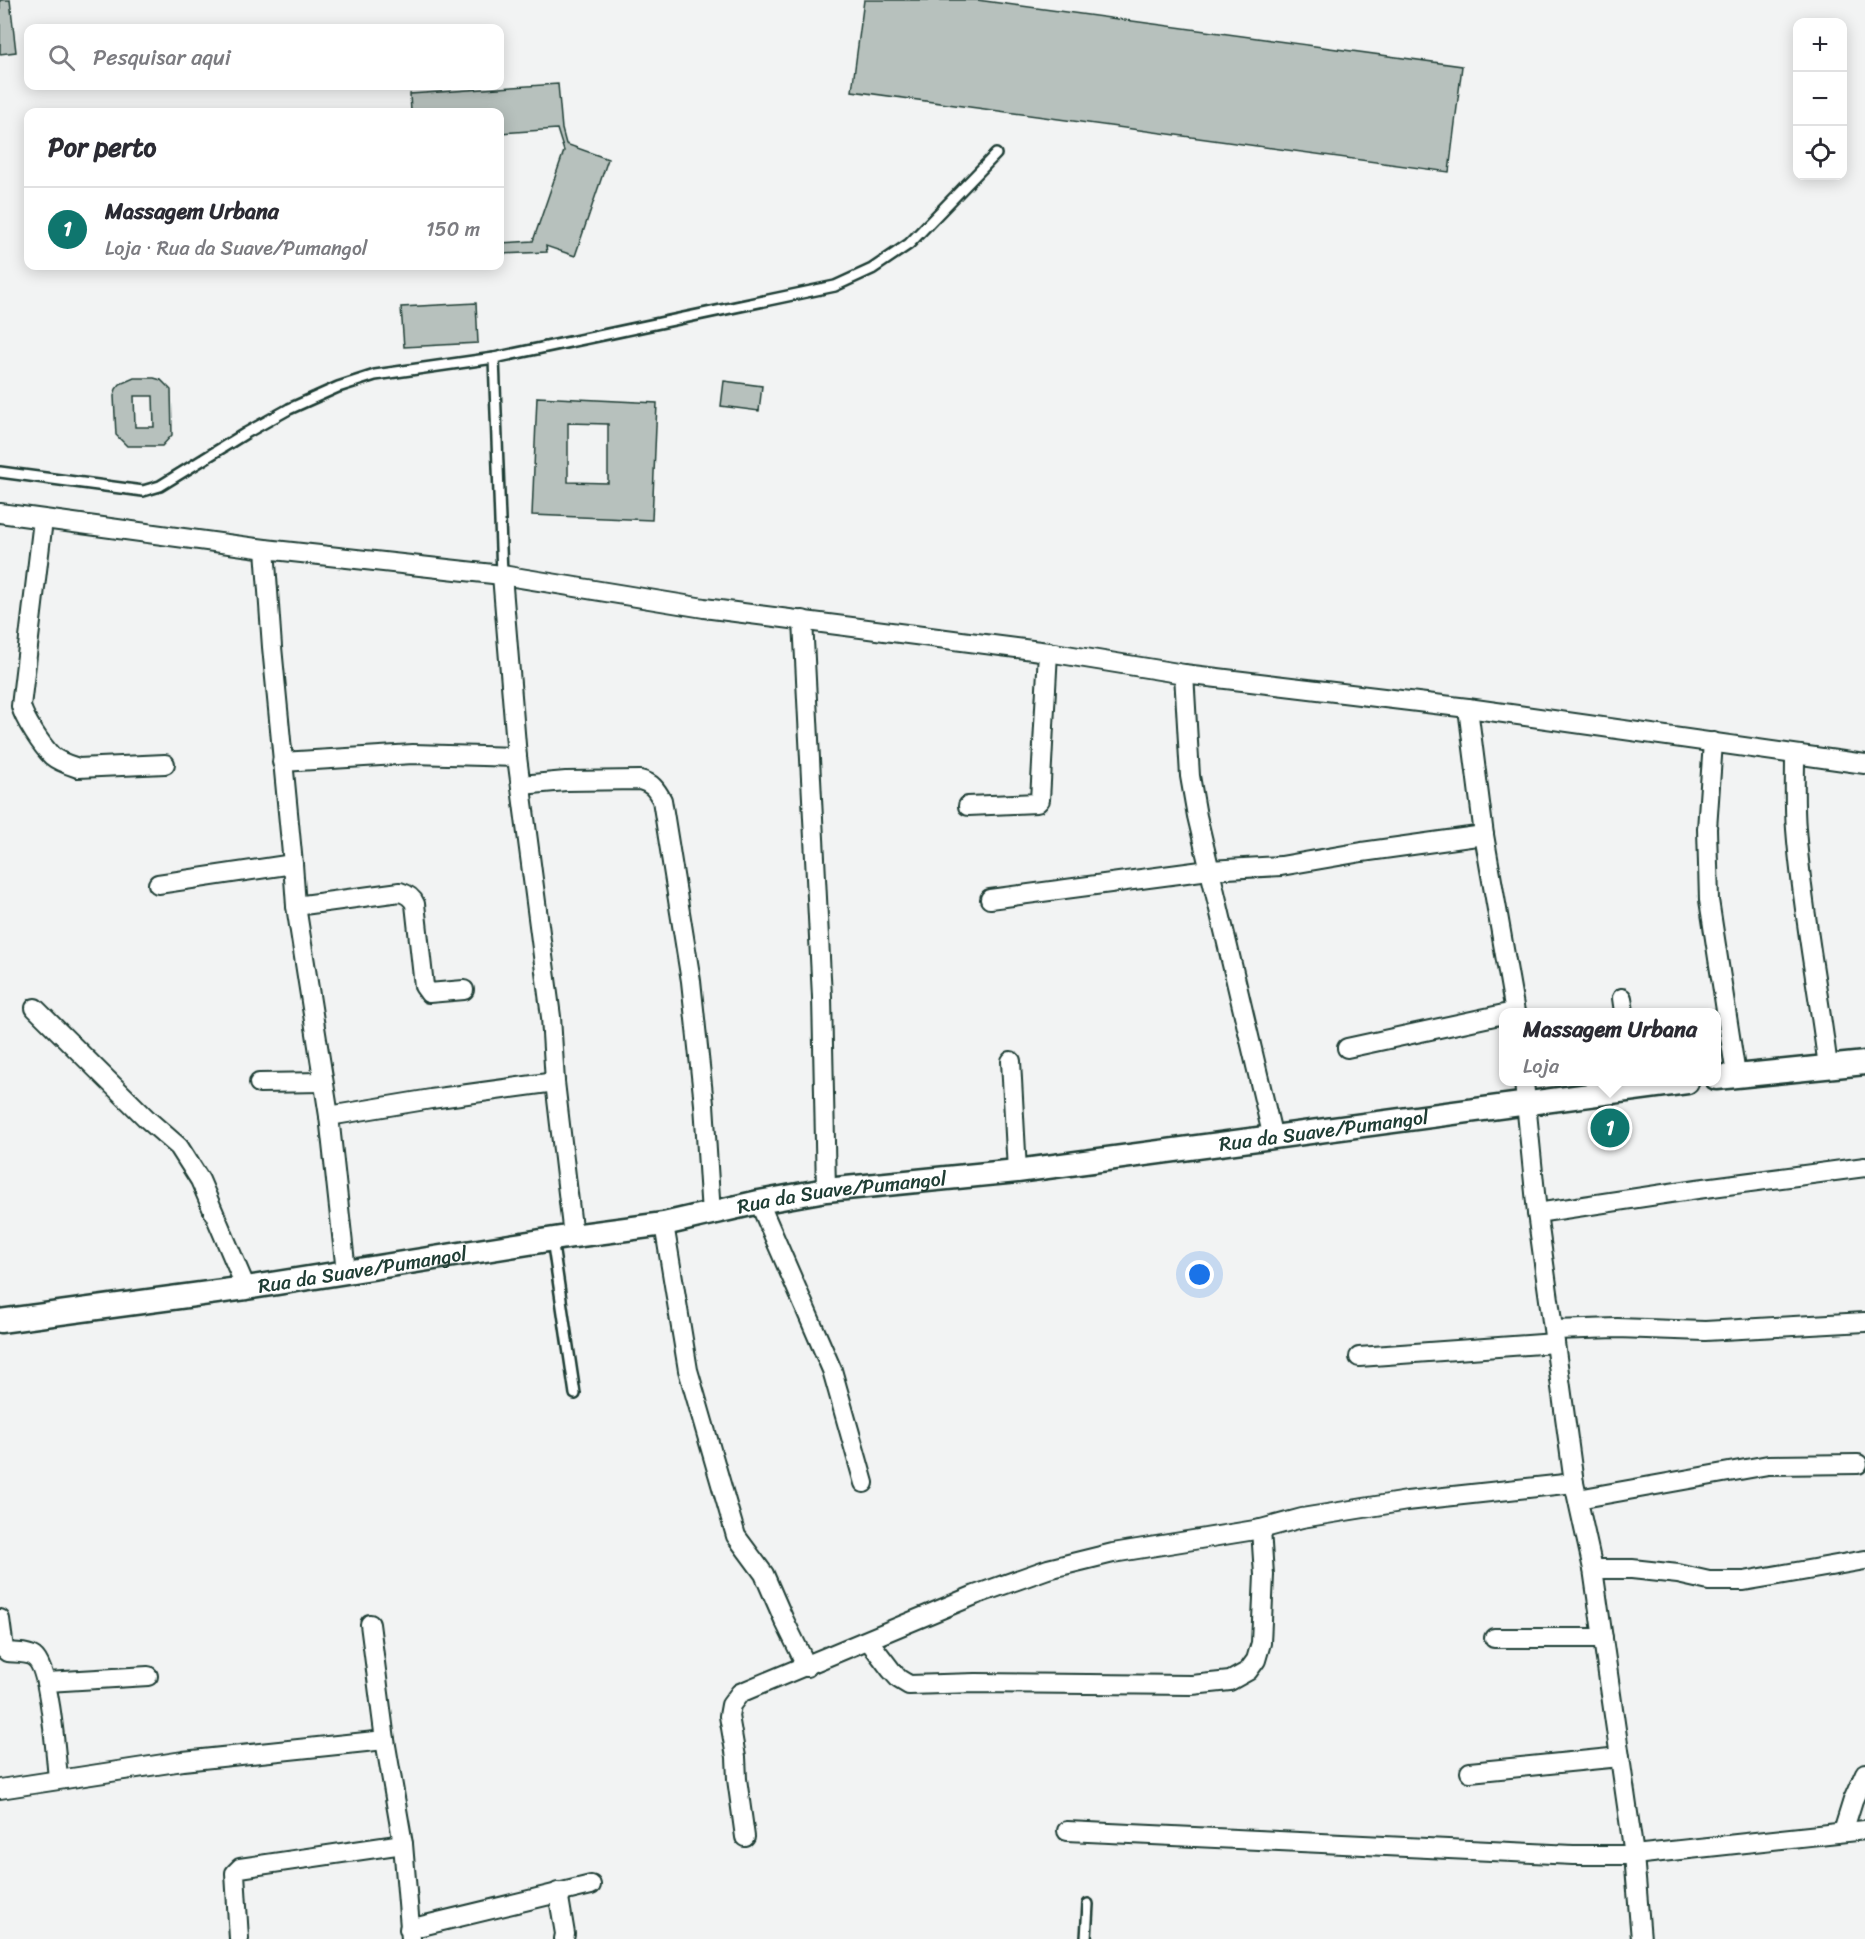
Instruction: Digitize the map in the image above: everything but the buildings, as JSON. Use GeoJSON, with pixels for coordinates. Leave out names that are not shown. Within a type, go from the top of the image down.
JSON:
{"type":"FeatureCollection","features":[{"type":"Feature","properties":{"kind":"street"},"geometry":{"type":"LineString","coordinates":[[0,513],[265,549],[502,574],[704,608],[1048,652],[1184,674],[1467,708],[1865,764]]}},
{"type":"Feature","properties":{"kind":"street"},"geometry":{"type":"LineString","coordinates":[[43,520],[21,706],[24,717],[52,756],[65,764],[78,768],[165,764]]}},
{"type":"Feature","properties":{"kind":"street"},"geometry":{"type":"LineString","coordinates":[[265,549],[296,906],[330,1116],[346,1272]]}},
{"type":"Feature","properties":{"kind":"street"},"geometry":{"type":"LineString","coordinates":[[502,574],[517,757],[551,1017],[562,1237]]}},
{"type":"Feature","properties":{"kind":"street"},"geometry":{"type":"LineString","coordinates":[[803,620],[822,998],[826,1191]]}},
{"type":"Feature","properties":{"kind":"street"},"geometry":{"type":"LineString","coordinates":[[968,807],[1037,803],[1040,800],[1048,652]]}},
{"type":"Feature","properties":{"kind":"street"},"geometry":{"type":"LineString","coordinates":[[1184,674],[1190,776],[1209,870],[1273,1138]]}},
{"type":"Feature","properties":{"kind":"street"},"geometry":{"type":"LineString","coordinates":[[1467,708],[1509,1008]]}},
{"type":"Feature","properties":{"kind":"street"},"geometry":{"type":"LineString","coordinates":[[1713,742],[1707,829],[1709,900],[1722,995],[1726,1076],[1865,1063]]}},
{"type":"Feature","properties":{"kind":"street"},"geometry":{"type":"LineString","coordinates":[[282,762],[413,754],[517,757]]}},
{"type":"Feature","properties":{"kind":"street"},"geometry":{"type":"LineString","coordinates":[[1795,755],[1799,865],[1828,1067]]}},
{"type":"Feature","properties":{"kind":"street"},"geometry":{"type":"LineString","coordinates":[[521,785],[566,780],[640,780],[648,782],[656,789],[662,800],[673,878],[692,981],[704,1104],[711,1214]]}},
{"type":"Feature","properties":{"kind":"street"},"geometry":{"type":"LineString","coordinates":[[990,899],[1209,870],[1281,866],[1484,835]]}},
{"type":"Feature","properties":{"kind":"street"},"geometry":{"type":"LineString","coordinates":[[158,884],[293,864]]}},
{"type":"Feature","properties":{"kind":"street"},"geometry":{"type":"LineString","coordinates":[[296,906],[406,893],[413,898],[415,904],[426,990],[429,993],[464,990]]}},
{"type":"Feature","properties":{"kind":"street"},"geometry":{"type":"LineString","coordinates":[[35,1008],[179,1148],[200,1180],[246,1288]]}},
{"type":"Feature","properties":{"kind":"street"},"geometry":{"type":"LineString","coordinates":[[1347,1048],[1499,1014]]}},
{"type":"Feature","properties":{"kind":"street"},"geometry":{"type":"LineString","coordinates":[[1011,1061],[1017,1171]]}},
{"type":"Feature","properties":{"kind":"street"},"geometry":{"type":"LineString","coordinates":[[259,1083],[323,1082]]}},
{"type":"Feature","properties":{"kind":"street"},"geometry":{"type":"LineString","coordinates":[[330,1116],[555,1082]]}},
{"type":"Feature","properties":{"kind":"street","name":"Rua da Suave/Pumangol"},"geometry":{"type":"LineString","coordinates":[[0,1321],[246,1288],[562,1237],[663,1224],[759,1202],[826,1191],[1017,1171],[1273,1138],[1525,1092],[1618,1086]]}},
{"type":"Feature","properties":{"kind":"street"},"geometry":{"type":"LineString","coordinates":[[1525,1092],[1537,1213],[1576,1491],[1593,1569],[1603,1638],[1634,1855],[1641,1939]]}},
{"type":"Feature","properties":{"kind":"street"},"geometry":{"type":"LineString","coordinates":[[1537,1213],[1865,1167]]}},
{"type":"Feature","properties":{"kind":"street"},"geometry":{"type":"LineString","coordinates":[[759,1202],[832,1370],[864,1483]]}},
{"type":"Feature","properties":{"kind":"street"},"geometry":{"type":"LineString","coordinates":[[663,1224],[688,1370],[736,1536],[764,1574],[807,1667]]}},
{"type":"Feature","properties":{"kind":"street"},"geometry":{"type":"LineString","coordinates":[[1359,1357],[1617,1328],[1705,1330],[1865,1322]]}},
{"type":"Feature","properties":{"kind":"street"},"geometry":{"type":"LineString","coordinates":[[745,1837],[729,1716],[731,1704],[740,1693],[975,1595],[1048,1569],[1113,1552],[1261,1529],[1302,1518],[1407,1501],[1576,1491],[1768,1465],[1858,1464]]}},
{"type":"Feature","properties":{"kind":"street"},"geometry":{"type":"LineString","coordinates":[[869,1641],[899,1679],[909,1685],[975,1683],[1192,1685],[1230,1681],[1248,1671],[1256,1660],[1261,1644],[1264,1575],[1261,1529]]}},
{"type":"Feature","properties":{"kind":"street"},"geometry":{"type":"LineString","coordinates":[[1593,1569],[1632,1569],[1678,1574],[1709,1581],[1744,1581],[1865,1560]]}},
{"type":"Feature","properties":{"kind":"street"},"geometry":{"type":"LineString","coordinates":[[0,1619],[4,1649],[7,1652],[32,1655],[37,1658],[46,1682],[58,1779]]}},
{"type":"Feature","properties":{"kind":"street"},"geometry":{"type":"LineString","coordinates":[[370,1624],[385,1740],[402,1844],[410,1934],[558,1892],[591,1885]]}},
{"type":"Feature","properties":{"kind":"street"},"geometry":{"type":"LineString","coordinates":[[1494,1638],[1603,1638]]}},
{"type":"Feature","properties":{"kind":"street"},"geometry":{"type":"LineString","coordinates":[[46,1682],[148,1676]]}},
{"type":"Feature","properties":{"kind":"street"},"geometry":{"type":"LineString","coordinates":[[0,1789],[183,1761],[385,1740]]}},
{"type":"Feature","properties":{"kind":"street"},"geometry":{"type":"LineString","coordinates":[[1470,1772],[1620,1757]]}},
{"type":"Feature","properties":{"kind":"street"},"geometry":{"type":"LineString","coordinates":[[1843,1832],[1853,1800],[1865,1773]]}},
{"type":"Feature","properties":{"kind":"street"},"geometry":{"type":"LineString","coordinates":[[1067,1831],[1573,1855],[1634,1855],[1865,1830]]}},
{"type":"Feature","properties":{"kind":"street"},"geometry":{"type":"LineString","coordinates":[[239,1939],[235,1874],[240,1868],[402,1844]]}},
{"type":"Feature","properties":{"kind":"street"},"geometry":{"type":"LineString","coordinates":[[558,1892],[564,1939]]}},
{"type":"Feature","properties":{"kind":"lane"},"geometry":{"type":"LineString","coordinates":[[0,472],[143,491],[160,486],[289,409],[338,387],[375,375],[494,358],[835,286],[872,269],[909,244],[996,154]]}},
{"type":"Feature","properties":{"kind":"lane"},"geometry":{"type":"LineString","coordinates":[[494,358],[502,574]]}},
{"type":"Feature","properties":{"kind":"lane"},"geometry":{"type":"LineString","coordinates":[[562,1237],[574,1394]]}},
{"type":"Feature","properties":{"kind":"lane"},"geometry":{"type":"LineString","coordinates":[[1086,1939],[1088,1904]]}},
{"type":"Feature","properties":{"kind":"place","name":"Massagem Urbana"},"geometry":{"type":"Point","coordinates":[1610,1128]}}]}
